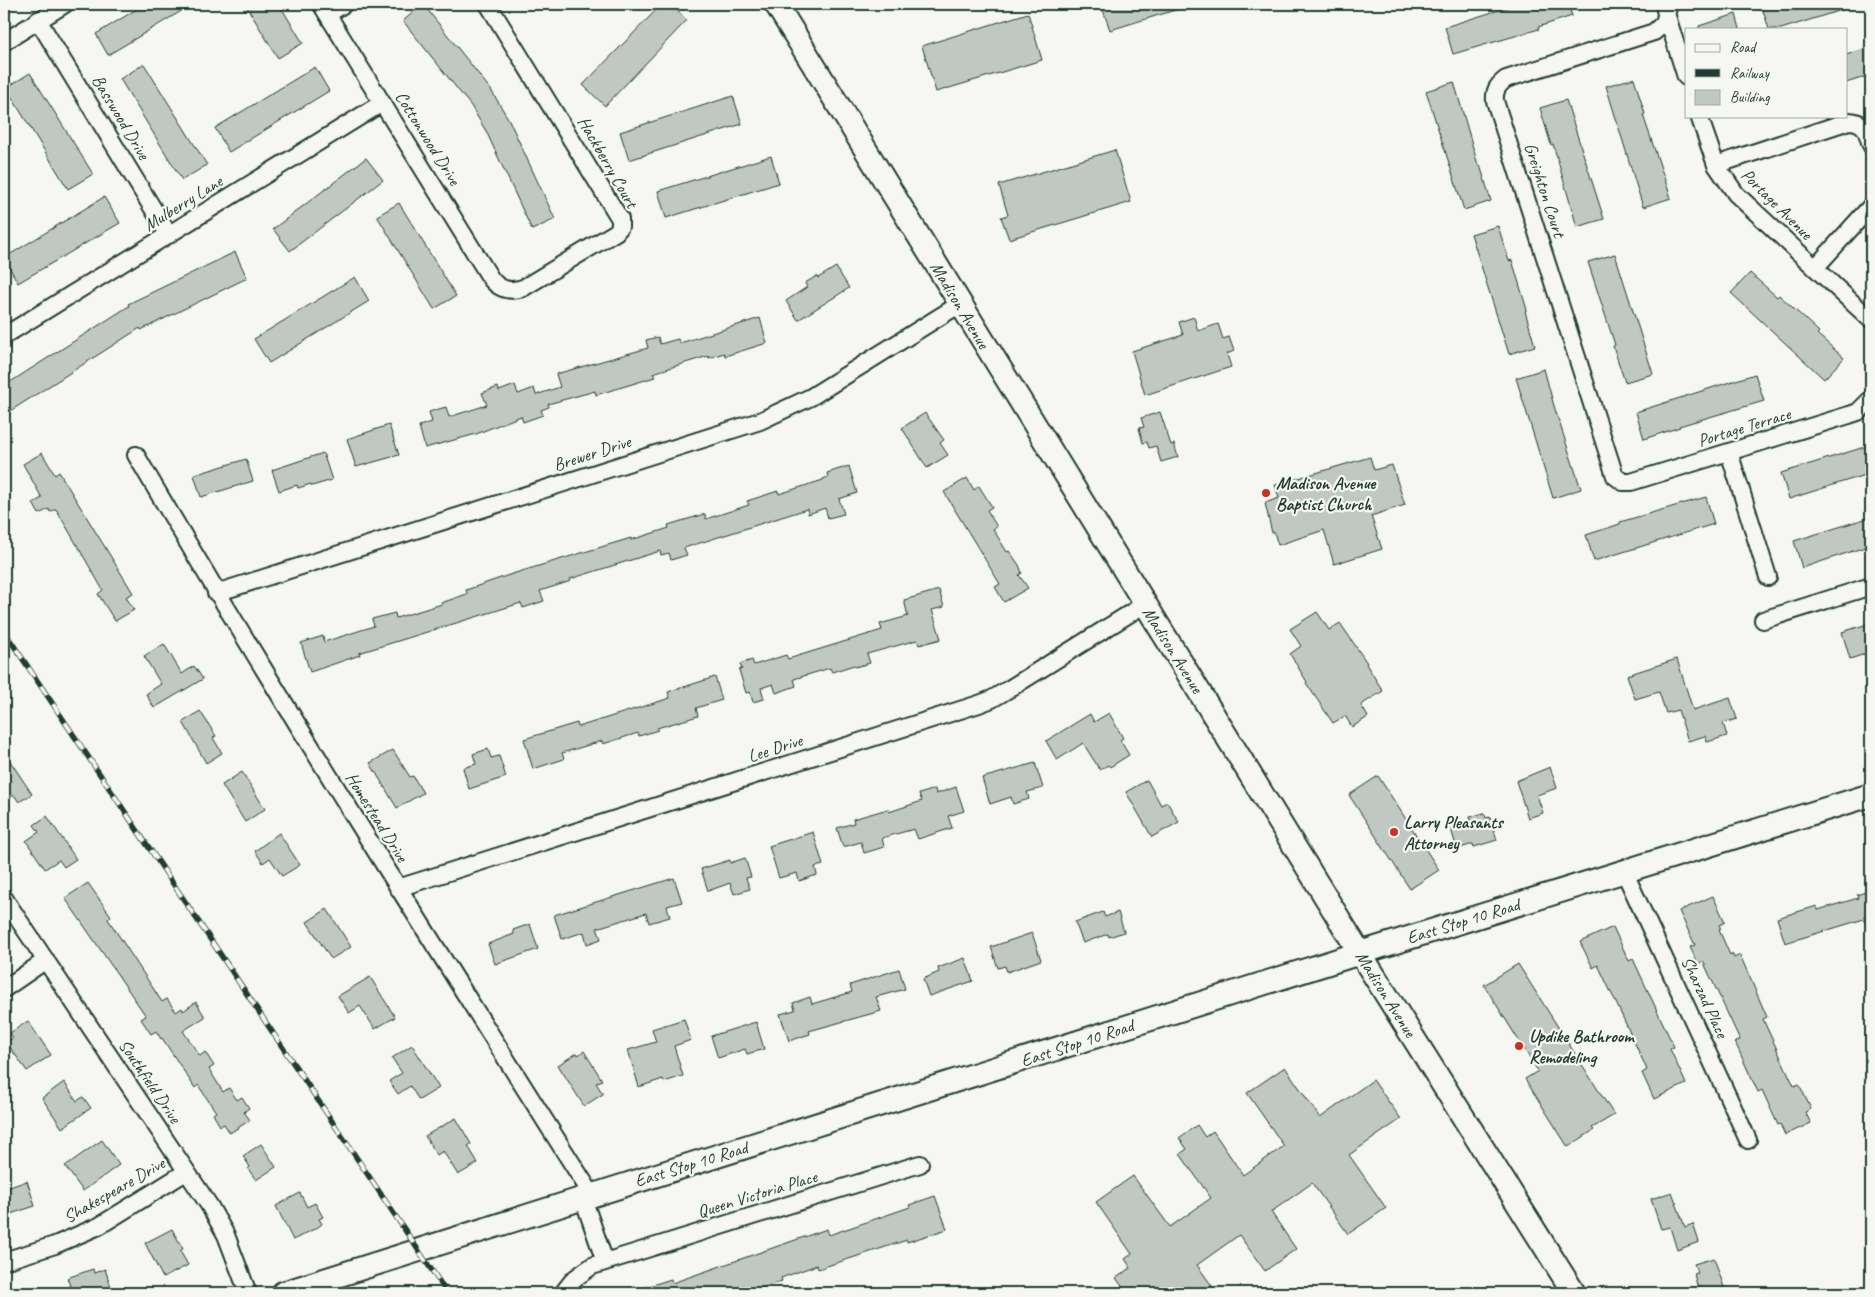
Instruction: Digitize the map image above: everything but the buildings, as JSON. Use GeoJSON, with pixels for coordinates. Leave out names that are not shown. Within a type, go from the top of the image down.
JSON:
{"type":"FeatureCollection","features":[{"type":"Feature","properties":{"kind":"street"},"geometry":{"type":"LineString","coordinates":[[4,42],[65,4]]}},
{"type":"Feature","properties":{"kind":"street"},"geometry":{"type":"LineString","coordinates":[[324,9],[344,4]]}},
{"type":"Feature","properties":{"kind":"street","name":"Hackberry Court"},"geometry":{"type":"LineString","coordinates":[[488,4],[614,206],[621,223],[616,232],[524,288],[515,290],[504,289]]}},
{"type":"Feature","properties":{"kind":"street","name":"Madison Avenue"},"geometry":{"type":"LineString","coordinates":[[776,4],[1360,953],[1574,1293]]}},
{"type":"Feature","properties":{"kind":"street"},"geometry":{"type":"LineString","coordinates":[[1666,8],[1685,74]]}},
{"type":"Feature","properties":{"kind":"street","name":"Greighton Court"},"geometry":{"type":"LineString","coordinates":[[1623,482],[1613,472],[1495,100],[1495,92],[1498,85],[1506,79],[1654,32],[1664,23],[1666,8]]}},
{"type":"Feature","properties":{"kind":"street","name":"Cottonwood Drive"},"geometry":{"type":"LineString","coordinates":[[324,9],[491,279],[504,289]]}},
{"type":"Feature","properties":{"kind":"street","name":"Basswood Drive"},"geometry":{"type":"LineString","coordinates":[[38,20],[169,235]]}},
{"type":"Feature","properties":{"kind":"street","name":"Mulberry Lane"},"geometry":{"type":"LineString","coordinates":[[4,336],[382,103]]}},
{"type":"Feature","properties":{"kind":"street","name":"Portage Avenue"},"geometry":{"type":"LineString","coordinates":[[1700,118],[1716,165],[1724,180],[1740,199],[1871,320]]}},
{"type":"Feature","properties":{"kind":"street","name":"Portage Avenue"},"geometry":{"type":"LineString","coordinates":[[1716,165],[1849,121],[1857,121],[1862,124],[1866,129],[1871,145]]}},
{"type":"Feature","properties":{"kind":"street","name":"Portage Avenue"},"geometry":{"type":"LineString","coordinates":[[1815,268],[1871,206]]}},
{"type":"Feature","properties":{"kind":"street","name":"Brewer Drive"},"geometry":{"type":"LineString","coordinates":[[216,593],[760,421],[811,397],[960,304]]}},
{"type":"Feature","properties":{"kind":"street","name":"Portage Terrace"},"geometry":{"type":"LineString","coordinates":[[1623,482],[1631,482],[1858,412],[1871,399]]}},
{"type":"Feature","properties":{"kind":"street"},"geometry":{"type":"LineString","coordinates":[[1729,452],[1768,577]]}},
{"type":"Feature","properties":{"kind":"street","name":"Homestead Drive"},"geometry":{"type":"LineString","coordinates":[[136,455],[216,593],[587,1196],[605,1262]]}},
{"type":"Feature","properties":{"kind":"street"},"geometry":{"type":"LineString","coordinates":[[1763,620],[1871,586]]}},
{"type":"Feature","properties":{"kind":"street","name":"Lee Drive"},"geometry":{"type":"LineString","coordinates":[[398,888],[992,699],[1145,604]]}},
{"type":"Feature","properties":{"kind":"street","name":"East Stop 10 Road"},"geometry":{"type":"LineString","coordinates":[[284,1293],[1360,953],[1871,795]]}},
{"type":"Feature","properties":{"kind":"street","name":"Sharzad Place"},"geometry":{"type":"LineString","coordinates":[[1624,872],[1748,1140]]}},
{"type":"Feature","properties":{"kind":"street","name":"Southfield Drive"},"geometry":{"type":"LineString","coordinates":[[4,898],[209,1204],[226,1235],[248,1293]]}},
{"type":"Feature","properties":{"kind":"street"},"geometry":{"type":"LineString","coordinates":[[4,989],[46,960]]}},
{"type":"Feature","properties":{"kind":"street","name":"Queen Victoria Place"},"geometry":{"type":"LineString","coordinates":[[563,1293],[581,1273],[592,1266],[920,1164]]}},
{"type":"Feature","properties":{"kind":"street","name":"Shakespeare Drive"},"geometry":{"type":"LineString","coordinates":[[4,1262],[70,1239],[99,1226],[186,1172]]}},
{"type":"Feature","properties":{"kind":"railway"},"geometry":{"type":"LineString","coordinates":[[4,631],[447,1293]]}},
{"type":"Feature","properties":{"kind":"place","name":"Madison Avenue Baptist Church"},"geometry":{"type":"Point","coordinates":[1266,493]}},
{"type":"Feature","properties":{"kind":"place","name":"Larry Pleasants Attorney"},"geometry":{"type":"Point","coordinates":[1394,832]}},
{"type":"Feature","properties":{"kind":"place","name":"Updike Bathroom Remodeling"},"geometry":{"type":"Point","coordinates":[1519,1046]}}]}
